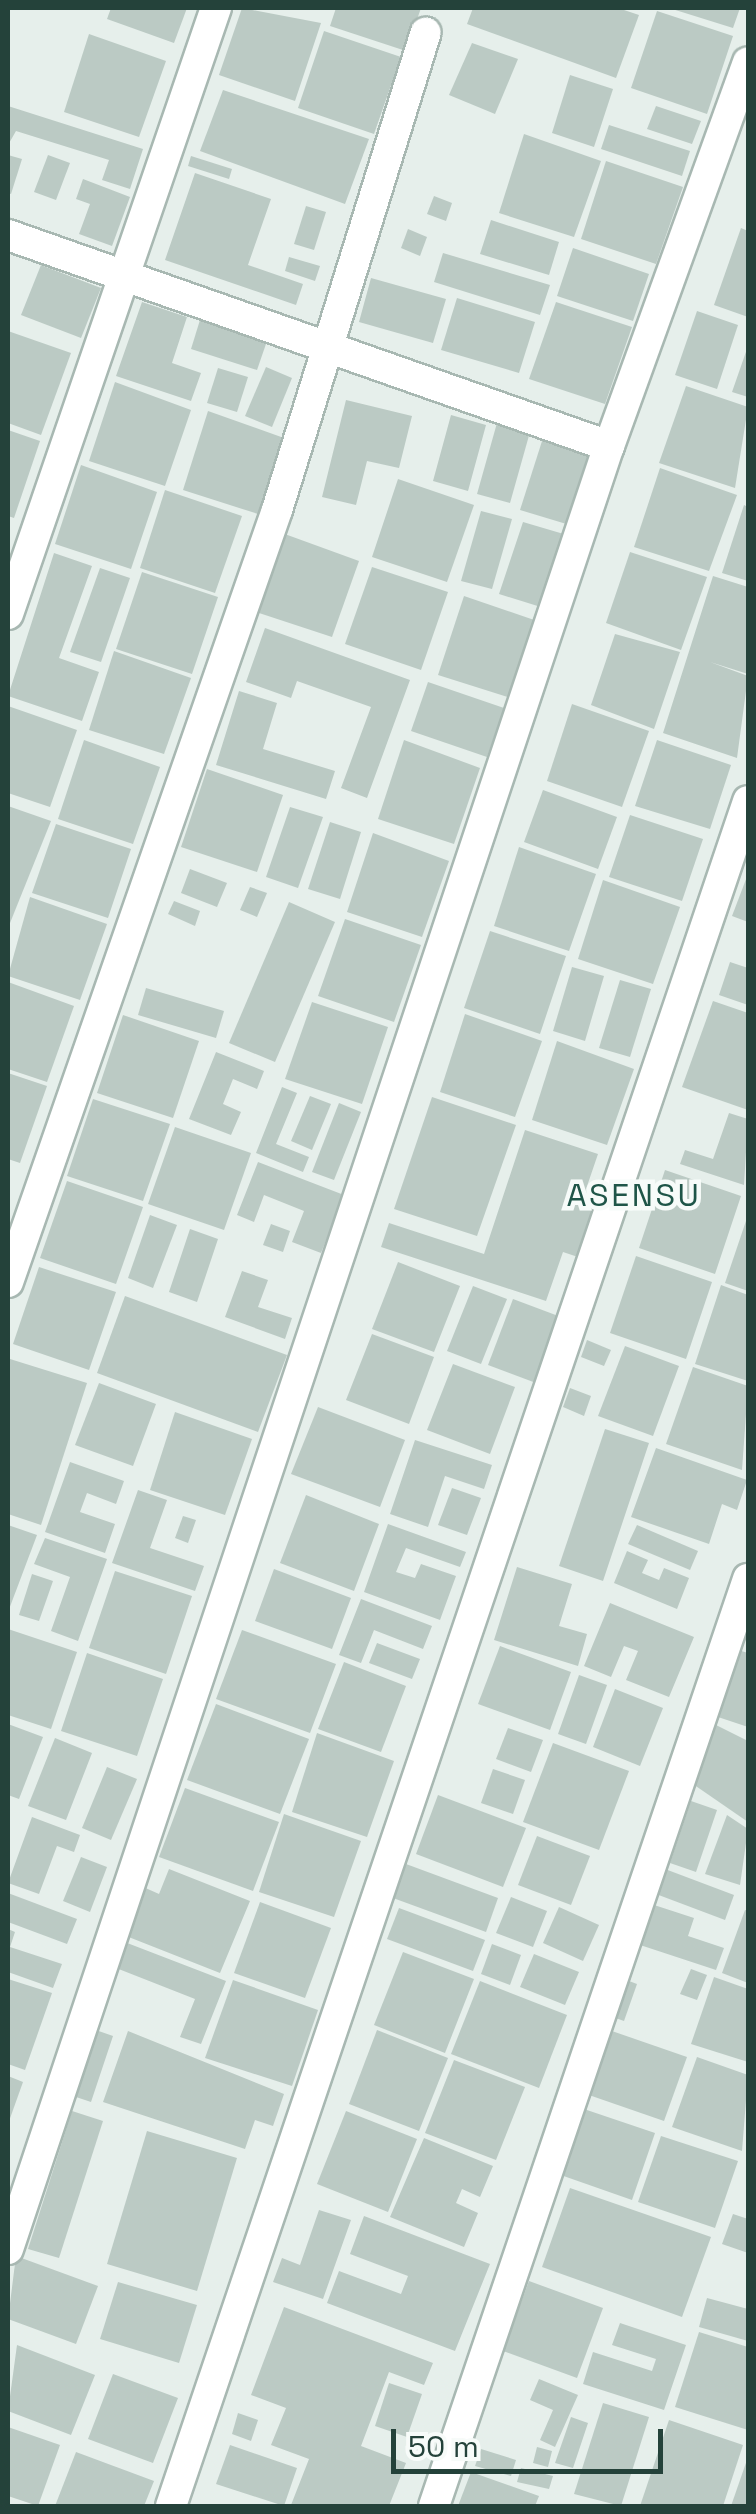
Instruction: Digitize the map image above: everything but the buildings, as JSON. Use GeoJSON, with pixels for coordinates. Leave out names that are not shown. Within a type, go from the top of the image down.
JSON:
{"type":"FeatureCollection","features":[{"type":"Feature","properties":{"kind":"street"},"geometry":{"type":"LineString","coordinates":[[8,614],[216,8]]}},
{"type":"Feature","properties":{"kind":"street"},"geometry":{"type":"LineString","coordinates":[[8,1282],[326,348],[426,33]]}},
{"type":"Feature","properties":{"kind":"street"},"geometry":{"type":"LineString","coordinates":[[8,2249],[610,446],[748,62]]}},
{"type":"Feature","properties":{"kind":"street"},"geometry":{"type":"LineString","coordinates":[[8,235],[610,446]]}},
{"type":"Feature","properties":{"kind":"street"},"geometry":{"type":"LineString","coordinates":[[171,2506],[748,801]]}},
{"type":"Feature","properties":{"kind":"street"},"geometry":{"type":"LineString","coordinates":[[434,2506],[748,1579]]}},
{"type":"Feature","properties":{"kind":"district","name":"ASENSU"},"geometry":{"type":"Point","coordinates":[634,1195]}}]}
